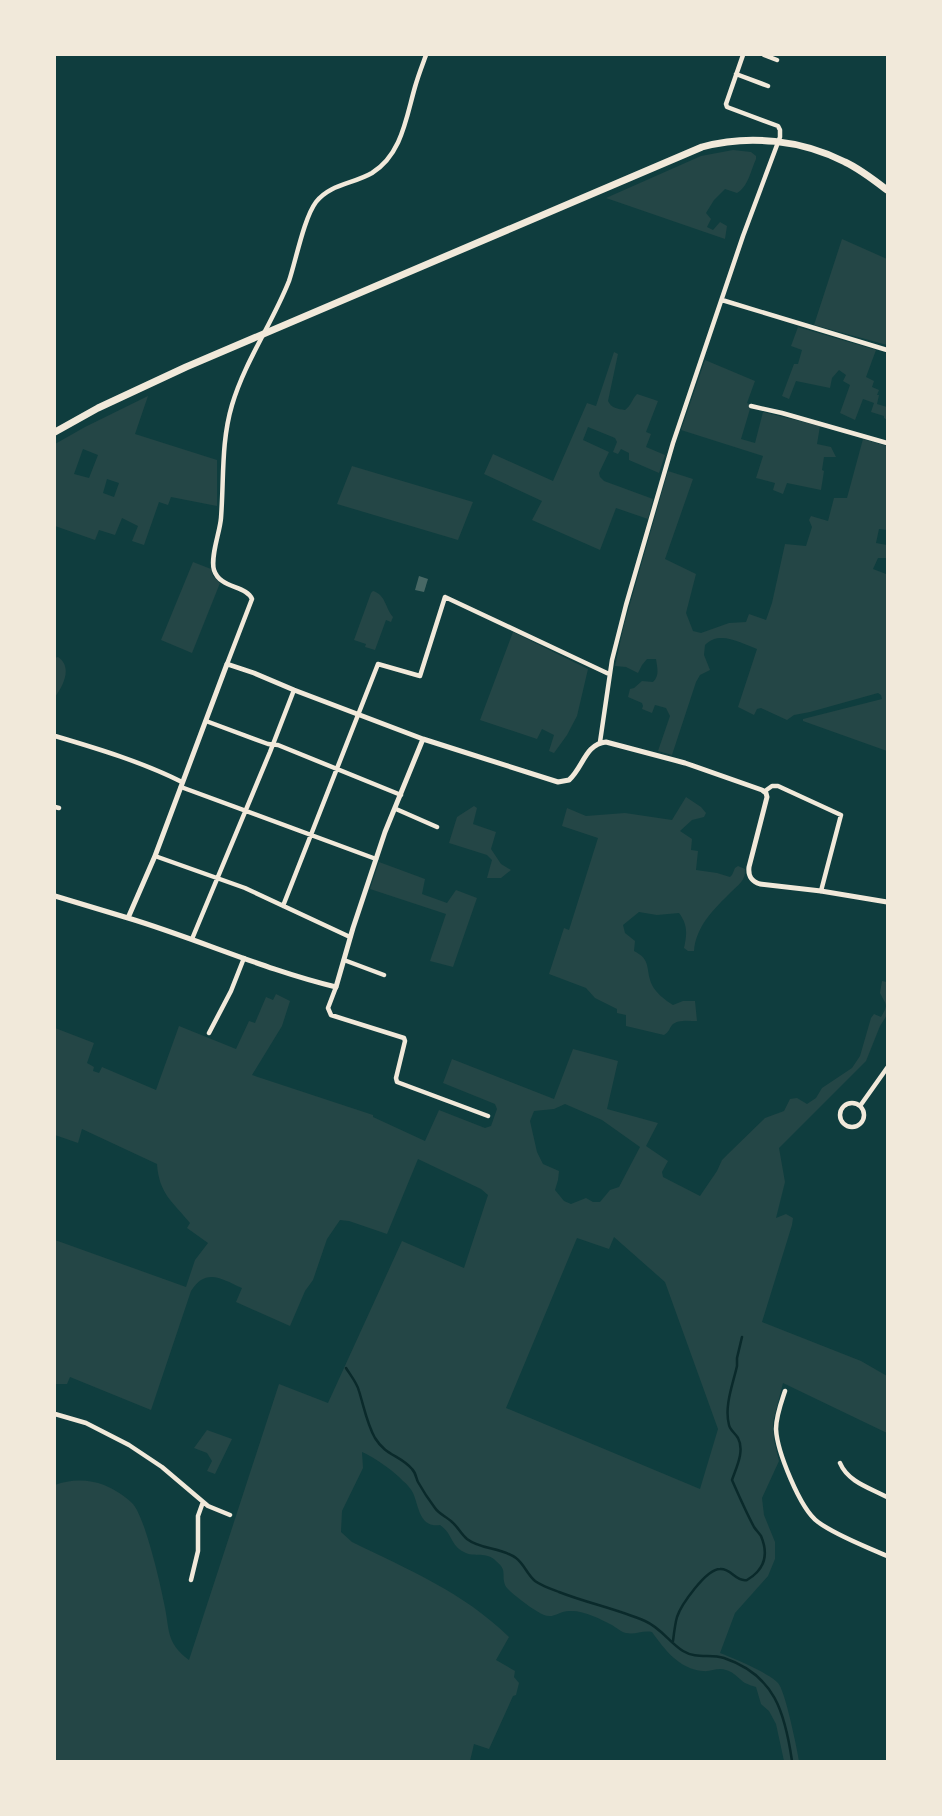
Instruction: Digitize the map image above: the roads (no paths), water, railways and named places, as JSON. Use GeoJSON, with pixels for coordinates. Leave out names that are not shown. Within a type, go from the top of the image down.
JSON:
{"type":"FeatureCollection","features":[{"type":"Feature","properties":{"kind":"main road"},"geometry":{"type":"LineString","coordinates":[[55,432],[98,408],[136,390],[695,149],[730,140],[747,139],[810,148],[846,162],[887,190]]}},
{"type":"Feature","properties":{"kind":"street"},"geometry":{"type":"LineString","coordinates":[[128,918],[155,856],[252,598],[248,594],[222,581],[217,576],[214,568],[221,517],[224,442],[232,406],[239,386],[286,288],[309,216],[315,204],[332,189],[374,172],[392,155],[400,137],[426,55]]}},
{"type":"Feature","properties":{"kind":"street"},"geometry":{"type":"LineString","coordinates":[[600,742],[610,674],[627,600],[672,448],[778,142],[780,130],[778,126],[727,107],[726,104],[743,55]]}},
{"type":"Feature","properties":{"kind":"street"},"geometry":{"type":"LineString","coordinates":[[764,55],[777,60]]}},
{"type":"Feature","properties":{"kind":"street"},"geometry":{"type":"LineString","coordinates":[[736,74],[768,86]]}},
{"type":"Feature","properties":{"kind":"street"},"geometry":{"type":"LineString","coordinates":[[722,300],[887,350]]}},
{"type":"Feature","properties":{"kind":"street"},"geometry":{"type":"LineString","coordinates":[[751,406],[887,443]]}},
{"type":"Feature","properties":{"kind":"street"},"geometry":{"type":"LineString","coordinates":[[283,906],[360,714],[378,664],[417,676],[421,675],[446,597],[610,674]]}},
{"type":"Feature","properties":{"kind":"street"},"geometry":{"type":"LineString","coordinates":[[227,664],[423,739],[562,782],[572,777],[589,751],[600,742],[612,742],[685,764],[765,792]]}},
{"type":"Feature","properties":{"kind":"street"},"geometry":{"type":"LineString","coordinates":[[192,938],[294,690]]}},
{"type":"Feature","properties":{"kind":"street"},"geometry":{"type":"LineString","coordinates":[[206,721],[268,744],[278,745],[401,796]]}},
{"type":"Feature","properties":{"kind":"street"},"geometry":{"type":"LineString","coordinates":[[55,736],[114,753],[172,776],[182,785],[376,859]]}},
{"type":"Feature","properties":{"kind":"street"},"geometry":{"type":"LineString","coordinates":[[423,739],[385,832],[328,1008],[331,1015],[404,1038],[405,1041],[396,1078],[397,1082],[488,1116]]}},
{"type":"Feature","properties":{"kind":"street"},"geometry":{"type":"LineString","coordinates":[[765,792],[772,786],[778,786],[841,815],[821,891]]}},
{"type":"Feature","properties":{"kind":"street"},"geometry":{"type":"LineString","coordinates":[[765,792],[762,819],[750,862],[749,876],[760,884],[821,891],[887,902]]}},
{"type":"Feature","properties":{"kind":"street"},"geometry":{"type":"LineString","coordinates":[[396,809],[437,827]]}},
{"type":"Feature","properties":{"kind":"street"},"geometry":{"type":"LineString","coordinates":[[155,856],[244,888],[350,937]]}},
{"type":"Feature","properties":{"kind":"street"},"geometry":{"type":"LineString","coordinates":[[55,896],[192,938],[244,958],[336,987]]}},
{"type":"Feature","properties":{"kind":"street"},"geometry":{"type":"LineString","coordinates":[[209,1033],[231,991],[244,958]]}},
{"type":"Feature","properties":{"kind":"street"},"geometry":{"type":"LineString","coordinates":[[344,960],[384,975]]}},
{"type":"Feature","properties":{"kind":"street"},"geometry":{"type":"LineString","coordinates":[[860,1106],[887,1068]]}},
{"type":"Feature","properties":{"kind":"street"},"geometry":{"type":"LineString","coordinates":[[853,1103],[860,1106],[864,1117],[860,1124],[850,1127],[843,1124],[840,1117],[842,1108],[853,1103]]}},
{"type":"Feature","properties":{"kind":"street"},"geometry":{"type":"LineString","coordinates":[[785,1391],[777,1419],[778,1442],[788,1474],[807,1510],[818,1523],[886,1553]]}},
{"type":"Feature","properties":{"kind":"street"},"geometry":{"type":"LineString","coordinates":[[55,1414],[91,1426],[146,1454],[212,1509],[230,1515]]}},
{"type":"Feature","properties":{"kind":"street"},"geometry":{"type":"LineString","coordinates":[[840,1463],[851,1478],[887,1497]]}},
{"type":"Feature","properties":{"kind":"street"},"geometry":{"type":"LineString","coordinates":[[191,1580],[198,1551],[198,1516],[203,1502]]}},
{"type":"Feature","properties":{"kind":"waterway"},"geometry":{"type":"LineString","coordinates":[[673,1641],[679,1611],[701,1581],[714,1571],[720,1569],[724,1569],[740,1579],[747,1580],[761,1567],[765,1556],[761,1536],[754,1527],[732,1480],[741,1448],[738,1438],[730,1427],[728,1410],[742,1337]]}},
{"type":"Feature","properties":{"kind":"waterway"},"geometry":{"type":"LineString","coordinates":[[346,1368],[358,1388],[372,1433],[379,1444],[412,1469],[435,1508],[450,1520],[467,1539],[478,1545],[510,1554],[521,1563],[535,1581],[544,1586],[645,1621],[656,1627],[683,1651],[698,1656],[724,1658],[741,1665],[766,1685],[774,1698],[786,1727],[792,1761]]}}]}
